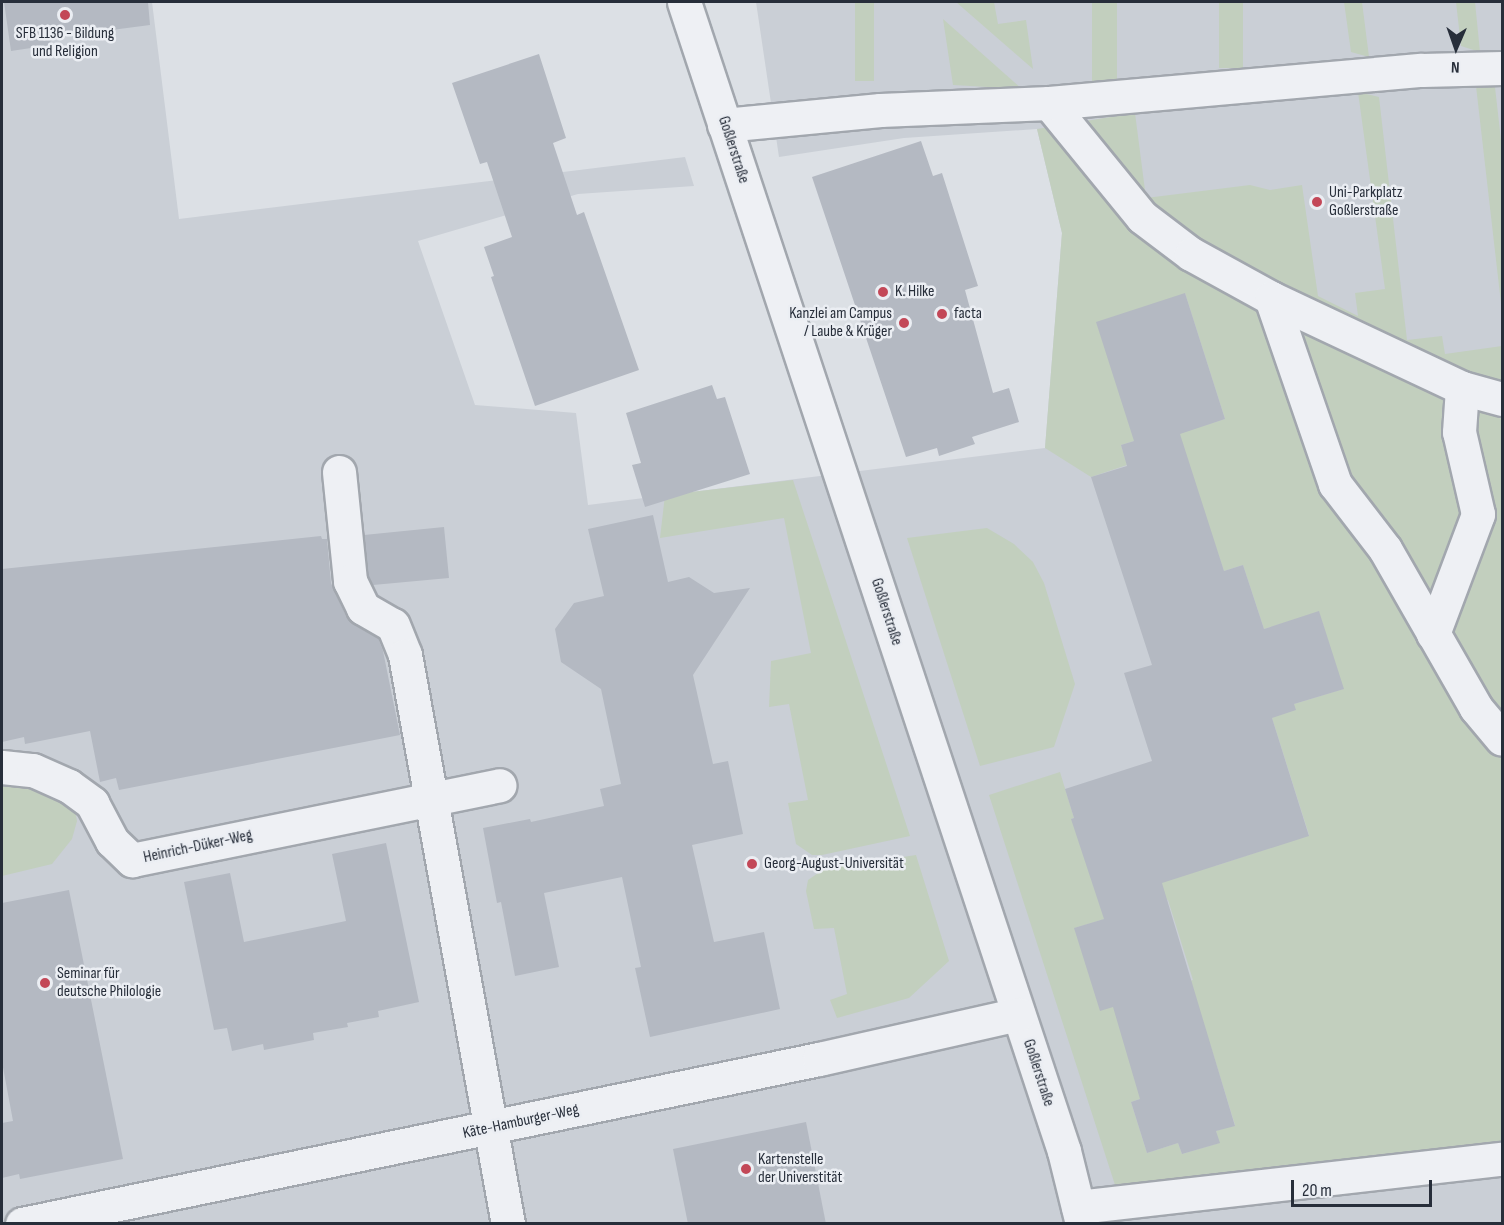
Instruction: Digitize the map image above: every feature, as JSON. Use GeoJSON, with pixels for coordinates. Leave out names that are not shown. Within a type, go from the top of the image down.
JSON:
{"type":"FeatureCollection","features":[{"type":"Feature","properties":{"kind":"street","name":"Goßlerstraße"},"geometry":{"type":"LineString","coordinates":[[684,2],[1064,1151],[1080,1215]]}},
{"type":"Feature","properties":{"kind":"street"},"geometry":{"type":"LineString","coordinates":[[724,125],[880,110],[1049,103],[1410,71],[1503,68]]}},
{"type":"Feature","properties":{"kind":"street"},"geometry":{"type":"LineString","coordinates":[[1049,103],[1142,217],[1191,254],[1271,298],[1462,388],[1503,399]]}},
{"type":"Feature","properties":{"kind":"street"},"geometry":{"type":"LineString","coordinates":[[1271,298],[1335,484],[1385,549],[1476,708],[1503,739]]}},
{"type":"Feature","properties":{"kind":"street"},"geometry":{"type":"LineString","coordinates":[[1432,634],[1478,514],[1459,432],[1462,388]]}},
{"type":"Feature","properties":{"kind":"street"},"geometry":{"type":"LineString","coordinates":[[339,472],[350,581],[363,608],[393,625],[405,655],[508,1224]]}},
{"type":"Feature","properties":{"kind":"street","name":"Heinrich-Düker-Weg"},"geometry":{"type":"LineString","coordinates":[[2,767],[33,770],[69,786],[92,803],[112,841],[132,860],[499,785]]}},
{"type":"Feature","properties":{"kind":"street","name":"Käte-Hamburger-Weg"},"geometry":{"type":"LineString","coordinates":[[22,1224],[819,1059],[1018,1014]]}},
{"type":"Feature","properties":{"kind":"street"},"geometry":{"type":"LineString","coordinates":[[1080,1215],[1503,1158]]}},
{"type":"Feature","properties":{"kind":"shaded area","name":"Georg-August-Universität"},"geometry":{"type":"Polygon","coordinates":[[[2,2],[152,2],[179,219],[685,157],[694,186],[578,194],[418,241],[475,405],[576,413],[588,505],[1045,448],[1062,233],[1037,129],[904,138],[779,157],[756,2],[1502,2],[1502,1223],[2,1224],[2,2]]]}},
{"type":"Feature","properties":{"kind":"green space"},"geometry":{"type":"Polygon","coordinates":[[[855,2],[874,2],[874,81],[855,81],[855,2]]]}},
{"type":"Feature","properties":{"kind":"green space"},"geometry":{"type":"Polygon","coordinates":[[[956,2],[994,2],[998,24],[1026,20],[1033,69],[956,2]]]}},
{"type":"Feature","properties":{"kind":"green space"},"geometry":{"type":"Polygon","coordinates":[[[1092,2],[1117,2],[1117,84],[1092,84],[1092,2]]]}},
{"type":"Feature","properties":{"kind":"green space"},"geometry":{"type":"Polygon","coordinates":[[[1219,2],[1243,2],[1243,68],[1219,68],[1219,2]]]}},
{"type":"Feature","properties":{"kind":"green space"},"geometry":{"type":"Polygon","coordinates":[[[1344,2],[1362,2],[1369,57],[1351,52],[1344,2]]]}},
{"type":"Feature","properties":{"kind":"green space"},"geometry":{"type":"Polygon","coordinates":[[[1456,2],[1475,2],[1480,52],[1461,46],[1456,2]]]}},
{"type":"Feature","properties":{"kind":"green space"},"geometry":{"type":"Polygon","coordinates":[[[943,19],[1022,89],[953,85],[943,19]]]}},
{"type":"Feature","properties":{"kind":"green space"},"geometry":{"type":"Polygon","coordinates":[[[1476,86],[1495,87],[1502,149],[1502,312],[1476,86]]]}},
{"type":"Feature","properties":{"kind":"green space"},"geometry":{"type":"Polygon","coordinates":[[[1358,92],[1379,97],[1407,340],[1442,336],[1445,354],[1502,346],[1502,1141],[1116,1188],[989,795],[1060,772],[1074,818],[1071,819],[1215,866],[1309,835],[1272,718],[1294,704],[1343,689],[1319,612],[1264,629],[1243,565],[1224,571],[1177,434],[1225,419],[1185,293],[1134,441],[1121,445],[1127,465],[1091,477],[1045,448],[1062,233],[1037,129],[1135,113],[1146,198],[1250,185],[1270,190],[1302,185],[1318,296],[1358,316],[1355,293],[1385,289],[1358,92]],[[1168,900],[1075,928],[1129,1001],[1193,980],[1168,900]],[[1210,1044],[1140,1099],[1131,1102],[1147,1153],[1178,1143],[1182,1154],[1219,1143],[1216,1131],[1235,1125],[1210,1044]]]}},
{"type":"Feature","properties":{"kind":"green space"},"geometry":{"type":"Polygon","coordinates":[[[793,480],[910,836],[822,855],[812,855],[796,844],[788,803],[808,800],[789,704],[769,707],[771,661],[811,653],[784,518],[660,538],[665,495],[793,480]]]}},
{"type":"Feature","properties":{"kind":"green space"},"geometry":{"type":"Polygon","coordinates":[[[987,528],[1014,544],[1033,562],[1044,583],[1075,684],[1054,747],[980,766],[907,538],[987,528]]]}},
{"type":"Feature","properties":{"kind":"green space"},"geometry":{"type":"Polygon","coordinates":[[[2,778],[30,779],[75,810],[77,821],[72,839],[52,864],[2,876],[2,778]]]}},
{"type":"Feature","properties":{"kind":"green space"},"geometry":{"type":"Polygon","coordinates":[[[916,855],[949,961],[909,998],[837,1018],[830,1000],[847,994],[834,928],[814,929],[806,891],[808,880],[824,869],[916,855]]]}},
{"type":"Feature","properties":{"kind":"building","name":"SFB 1136 - Bildung und Religion"},"geometry":{"type":"Polygon","coordinates":[[[4,2],[148,2],[150,25],[50,38],[51,45],[11,51],[4,2]]]}},
{"type":"Feature","properties":{"kind":"building"},"geometry":{"type":"Polygon","coordinates":[[[539,54],[566,138],[553,143],[577,215],[584,212],[639,370],[535,406],[491,277],[494,276],[484,247],[512,237],[487,162],[480,164],[452,83],[539,54]]]}},
{"type":"Feature","properties":{"kind":"building"},"geometry":{"type":"Polygon","coordinates":[[[921,141],[933,176],[942,173],[978,286],[965,290],[993,393],[1009,388],[1019,422],[972,437],[975,444],[939,456],[937,448],[906,457],[812,177],[921,141]]]}},
{"type":"Feature","properties":{"kind":"building"},"geometry":{"type":"Polygon","coordinates":[[[1185,293],[1225,419],[1180,434],[1224,571],[1243,565],[1264,629],[1319,611],[1344,689],[1294,704],[1296,710],[1272,718],[1309,836],[1162,883],[1235,1126],[1216,1131],[1220,1143],[1182,1154],[1178,1143],[1147,1153],[1131,1102],[1140,1099],[1113,1007],[1100,1011],[1074,928],[1104,919],[1071,819],[1074,818],[1065,789],[1152,761],[1124,673],[1152,665],[1091,477],[1127,466],[1121,445],[1134,441],[1096,322],[1185,293]]]}},
{"type":"Feature","properties":{"kind":"building"},"geometry":{"type":"Polygon","coordinates":[[[712,385],[717,399],[725,397],[750,474],[645,507],[632,465],[641,463],[626,413],[712,385]]]}},
{"type":"Feature","properties":{"kind":"building"},"geometry":{"type":"Polygon","coordinates":[[[653,515],[668,582],[689,577],[714,593],[750,588],[693,675],[713,764],[728,761],[743,834],[692,845],[714,942],[764,932],[780,1009],[650,1037],[635,968],[641,967],[622,877],[544,893],[559,967],[515,976],[501,902],[497,903],[483,828],[530,819],[531,822],[604,806],[600,789],[621,784],[601,689],[561,662],[555,629],[574,603],[604,596],[588,529],[653,515]]]}},
{"type":"Feature","properties":{"kind":"building"},"geometry":{"type":"Polygon","coordinates":[[[444,527],[449,578],[373,585],[368,576],[364,535],[444,527]]]}},
{"type":"Feature","properties":{"kind":"building"},"geometry":{"type":"Polygon","coordinates":[[[321,536],[322,539],[327,539],[331,583],[346,616],[354,624],[378,638],[383,651],[400,735],[119,790],[116,778],[100,782],[90,731],[25,744],[24,737],[2,742],[2,569],[321,536]]]}},
{"type":"Feature","properties":{"kind":"building"},"geometry":{"type":"Polygon","coordinates":[[[386,843],[419,1002],[378,1011],[379,1017],[347,1023],[348,1027],[313,1033],[314,1040],[264,1050],[263,1044],[232,1051],[227,1028],[214,1030],[184,882],[230,873],[244,942],[346,921],[332,854],[386,843]]]}},
{"type":"Feature","properties":{"kind":"building","name":"Seminar für deutsche Philologie"},"geometry":{"type":"Polygon","coordinates":[[[69,890],[123,1159],[20,1179],[19,1174],[2,1178],[2,1123],[13,1121],[2,1062],[2,903],[69,890]]]}},
{"type":"Feature","properties":{"kind":"building","name":"Kartenstelle der Universtität"},"geometry":{"type":"Polygon","coordinates":[[[806,1122],[826,1224],[688,1224],[673,1149],[806,1122]]]}},
{"type":"Feature","properties":{"kind":"place","name":"SFB 1136 - Bildung und Religion"},"geometry":{"type":"Point","coordinates":[65,15]}},
{"type":"Feature","properties":{"kind":"place","name":"Uni-Parkplatz Goßlerstraße"},"geometry":{"type":"Point","coordinates":[1317,202]}},
{"type":"Feature","properties":{"kind":"place","name":"K. Hilke"},"geometry":{"type":"Point","coordinates":[883,292]}},
{"type":"Feature","properties":{"kind":"place","name":"facta"},"geometry":{"type":"Point","coordinates":[942,314]}},
{"type":"Feature","properties":{"kind":"place","name":"Kanzlei am Campus / Laube & Krüger"},"geometry":{"type":"Point","coordinates":[904,323]}},
{"type":"Feature","properties":{"kind":"place","name":"Georg-August-Universität"},"geometry":{"type":"Point","coordinates":[752,864]}},
{"type":"Feature","properties":{"kind":"place","name":"Seminar für deutsche Philologie"},"geometry":{"type":"Point","coordinates":[45,983]}},
{"type":"Feature","properties":{"kind":"place","name":"Kartenstelle der Universtität"},"geometry":{"type":"Point","coordinates":[746,1169]}}]}
